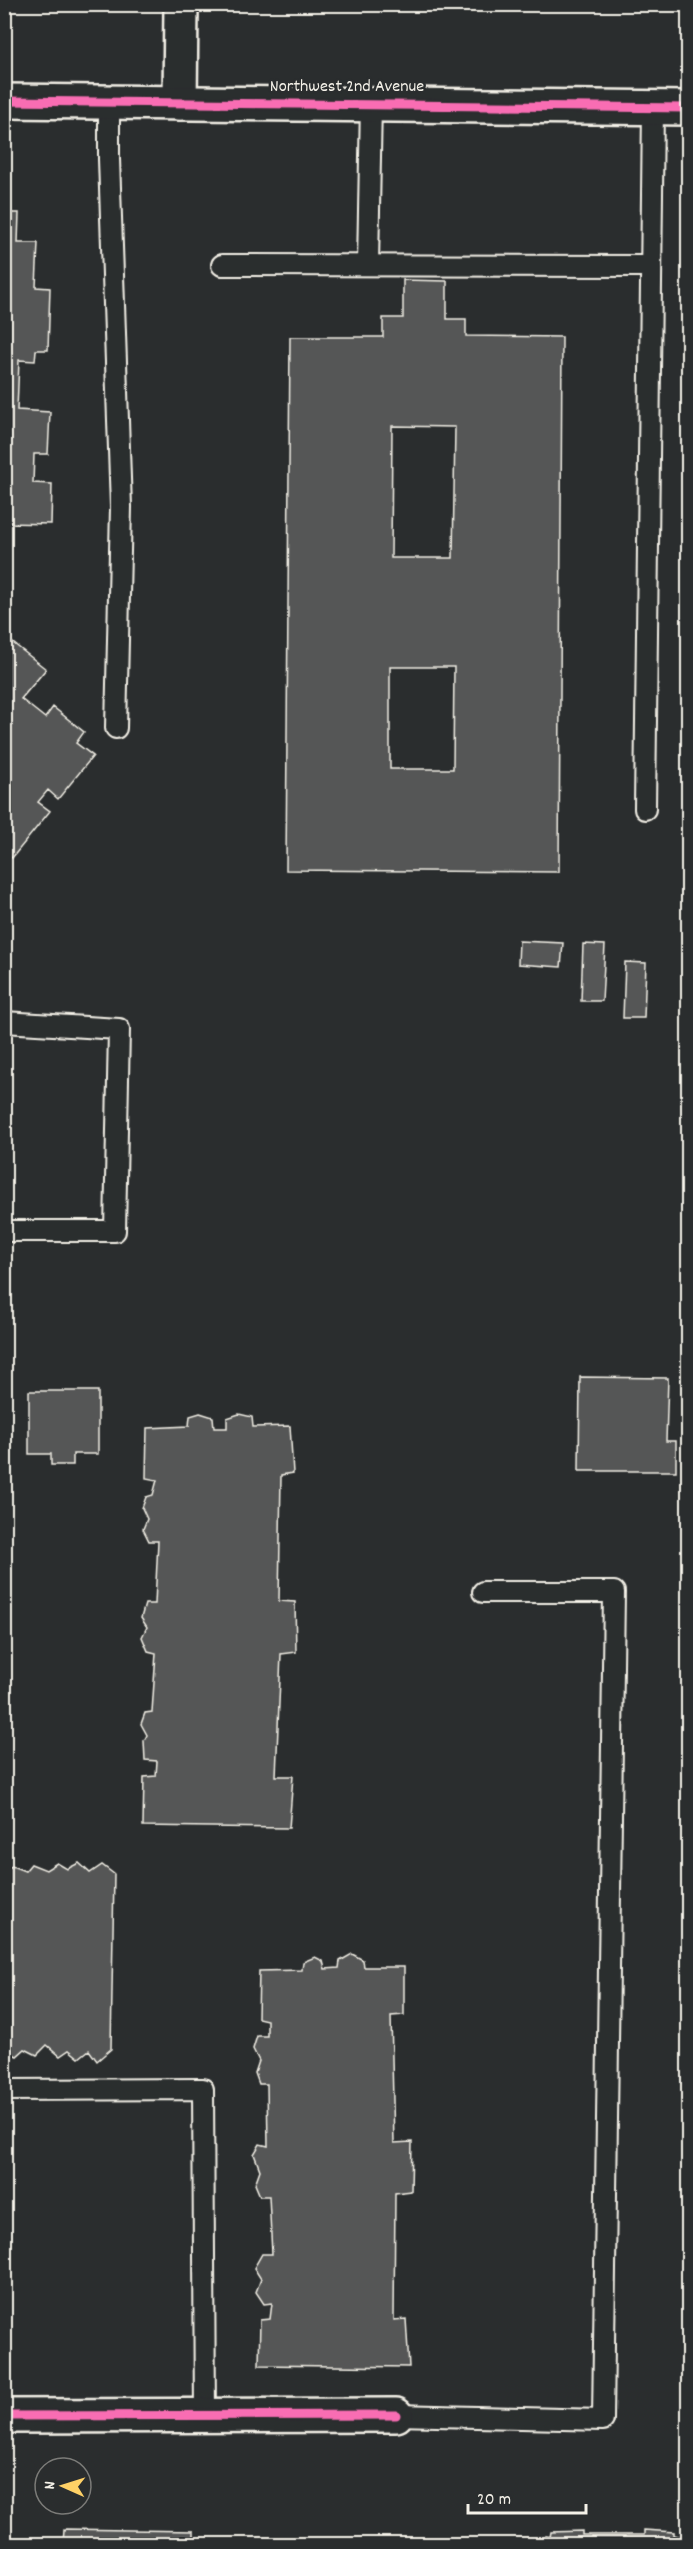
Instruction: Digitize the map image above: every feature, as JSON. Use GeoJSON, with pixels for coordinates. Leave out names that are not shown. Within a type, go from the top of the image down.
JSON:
{"type":"FeatureCollection","features":[{"type":"Feature","properties":{"kind":"street"},"geometry":{"type":"LineString","coordinates":[[180,103],[181,4]]}},
{"type":"Feature","properties":{"kind":"street","name":"Northwest 2nd Avenue"},"geometry":{"type":"LineString","coordinates":[[4,101],[688,108]]}},
{"type":"Feature","properties":{"kind":"street"},"geometry":{"type":"LineString","coordinates":[[4,2416],[396,2415]]}},
{"type":"Feature","properties":{"kind":"lane"},"geometry":{"type":"LineString","coordinates":[[109,102],[121,507],[116,728]]}},
{"type":"Feature","properties":{"kind":"lane"},"geometry":{"type":"LineString","coordinates":[[368,265],[371,104]]}},
{"type":"Feature","properties":{"kind":"lane"},"geometry":{"type":"LineString","coordinates":[[645,809],[653,107]]}},
{"type":"Feature","properties":{"kind":"lane"},"geometry":{"type":"LineString","coordinates":[[222,265],[651,266]]}},
{"type":"Feature","properties":{"kind":"lane"},"geometry":{"type":"LineString","coordinates":[[4,1022],[119,1029],[115,1231],[4,1231]]}},
{"type":"Feature","properties":{"kind":"lane"},"geometry":{"type":"LineString","coordinates":[[396,2415],[603,2420],[614,1592],[483,1592]]}},
{"type":"Feature","properties":{"kind":"lane"},"geometry":{"type":"LineString","coordinates":[[4,2090],[203,2089],[205,2416]]}},
{"type":"Feature","properties":{"kind":"building"},"geometry":{"type":"Polygon","coordinates":[[[4,213],[19,213],[18,243],[38,243],[36,287],[50,288],[48,350],[36,350],[35,361],[19,360],[17,410],[50,412],[48,454],[34,454],[33,483],[52,484],[51,524],[4,523],[4,213]]]}},
{"type":"Feature","properties":{"kind":"building"},"geometry":{"type":"Polygon","coordinates":[[[403,280],[447,281],[447,319],[466,319],[466,336],[562,337],[559,872],[286,870],[290,337],[383,337],[383,318],[403,318],[403,280]],[[392,426],[391,558],[453,558],[455,427],[392,426]],[[390,667],[390,769],[453,769],[454,667],[390,667]]]}},
{"type":"Feature","properties":{"kind":"building"},"geometry":{"type":"Polygon","coordinates":[[[4,636],[46,669],[21,699],[45,718],[53,707],[84,732],[76,743],[93,756],[58,799],[48,790],[38,802],[50,811],[12,858],[4,852],[4,636]]]}},
{"type":"Feature","properties":{"kind":"building"},"geometry":{"type":"Polygon","coordinates":[[[519,941],[563,943],[561,967],[518,964],[519,941]]]}},
{"type":"Feature","properties":{"kind":"building"},"geometry":{"type":"Polygon","coordinates":[[[583,944],[605,945],[602,1001],[581,1001],[583,944]]]}},
{"type":"Feature","properties":{"kind":"building"},"geometry":{"type":"Polygon","coordinates":[[[625,962],[646,963],[644,1018],[623,1018],[625,962]]]}},
{"type":"Feature","properties":{"kind":"building"},"geometry":{"type":"Polygon","coordinates":[[[580,1377],[668,1378],[666,1441],[676,1441],[676,1471],[579,1471],[580,1377]]]}},
{"type":"Feature","properties":{"kind":"building"},"geometry":{"type":"Polygon","coordinates":[[[29,1391],[98,1391],[98,1454],[73,1454],[73,1465],[51,1465],[51,1454],[29,1454],[29,1391]]]}},
{"type":"Feature","properties":{"kind":"building"},"geometry":{"type":"Polygon","coordinates":[[[200,1413],[213,1417],[214,1428],[227,1428],[227,1418],[239,1414],[252,1417],[253,1427],[290,1426],[293,1473],[281,1475],[279,1601],[295,1602],[296,1652],[281,1654],[276,1776],[293,1776],[289,1828],[143,1826],[144,1777],[156,1776],[157,1761],[145,1760],[144,1741],[147,1735],[141,1724],[145,1713],[152,1712],[156,1653],[148,1651],[142,1637],[147,1627],[141,1618],[145,1604],[155,1604],[158,1541],[149,1541],[143,1529],[147,1519],[142,1508],[146,1497],[153,1495],[157,1480],[146,1478],[147,1428],[189,1426],[190,1416],[200,1413]]]}},
{"type":"Feature","properties":{"kind":"building"},"geometry":{"type":"Polygon","coordinates":[[[57,1863],[67,1869],[79,1863],[90,1873],[102,1865],[114,1874],[111,2049],[97,2061],[89,2050],[79,2058],[69,2050],[60,2056],[47,2045],[37,2055],[25,2049],[17,2056],[4,2050],[4,1870],[12,1866],[25,1871],[31,1864],[46,1870],[57,1863]]]}},
{"type":"Feature","properties":{"kind":"building"},"geometry":{"type":"Polygon","coordinates":[[[352,1954],[363,1960],[364,1967],[404,1967],[404,2015],[391,2016],[394,2143],[412,2142],[411,2191],[395,2193],[394,2320],[406,2319],[409,2367],[259,2365],[260,2320],[270,2319],[272,2303],[264,2304],[256,2292],[261,2279],[254,2268],[262,2254],[272,2254],[269,2196],[260,2196],[255,2184],[260,2170],[254,2154],[260,2144],[268,2146],[267,2084],[259,2084],[255,2073],[259,2061],[253,2049],[257,2036],[267,2036],[267,2020],[258,2018],[259,1971],[302,1970],[303,1962],[315,1957],[323,1961],[325,1969],[339,1968],[340,1961],[352,1954]]]}},
{"type":"Feature","properties":{"kind":"building"},"geometry":{"type":"Polygon","coordinates":[[[64,2529],[193,2531],[193,2544],[63,2544],[64,2529]]]}},
{"type":"Feature","properties":{"kind":"building"},"geometry":{"type":"Polygon","coordinates":[[[644,2530],[674,2532],[674,2535],[679,2536],[679,2544],[546,2544],[546,2536],[550,2537],[551,2532],[582,2531],[582,2535],[644,2535],[644,2530]]]}},
{"type":"Feature","properties":{"kind":"cycle path"},"geometry":{"type":"LineString","coordinates":[[4,101],[688,108]]}},
{"type":"Feature","properties":{"kind":"cycle path"},"geometry":{"type":"LineString","coordinates":[[4,2416],[396,2415]]}}]}
